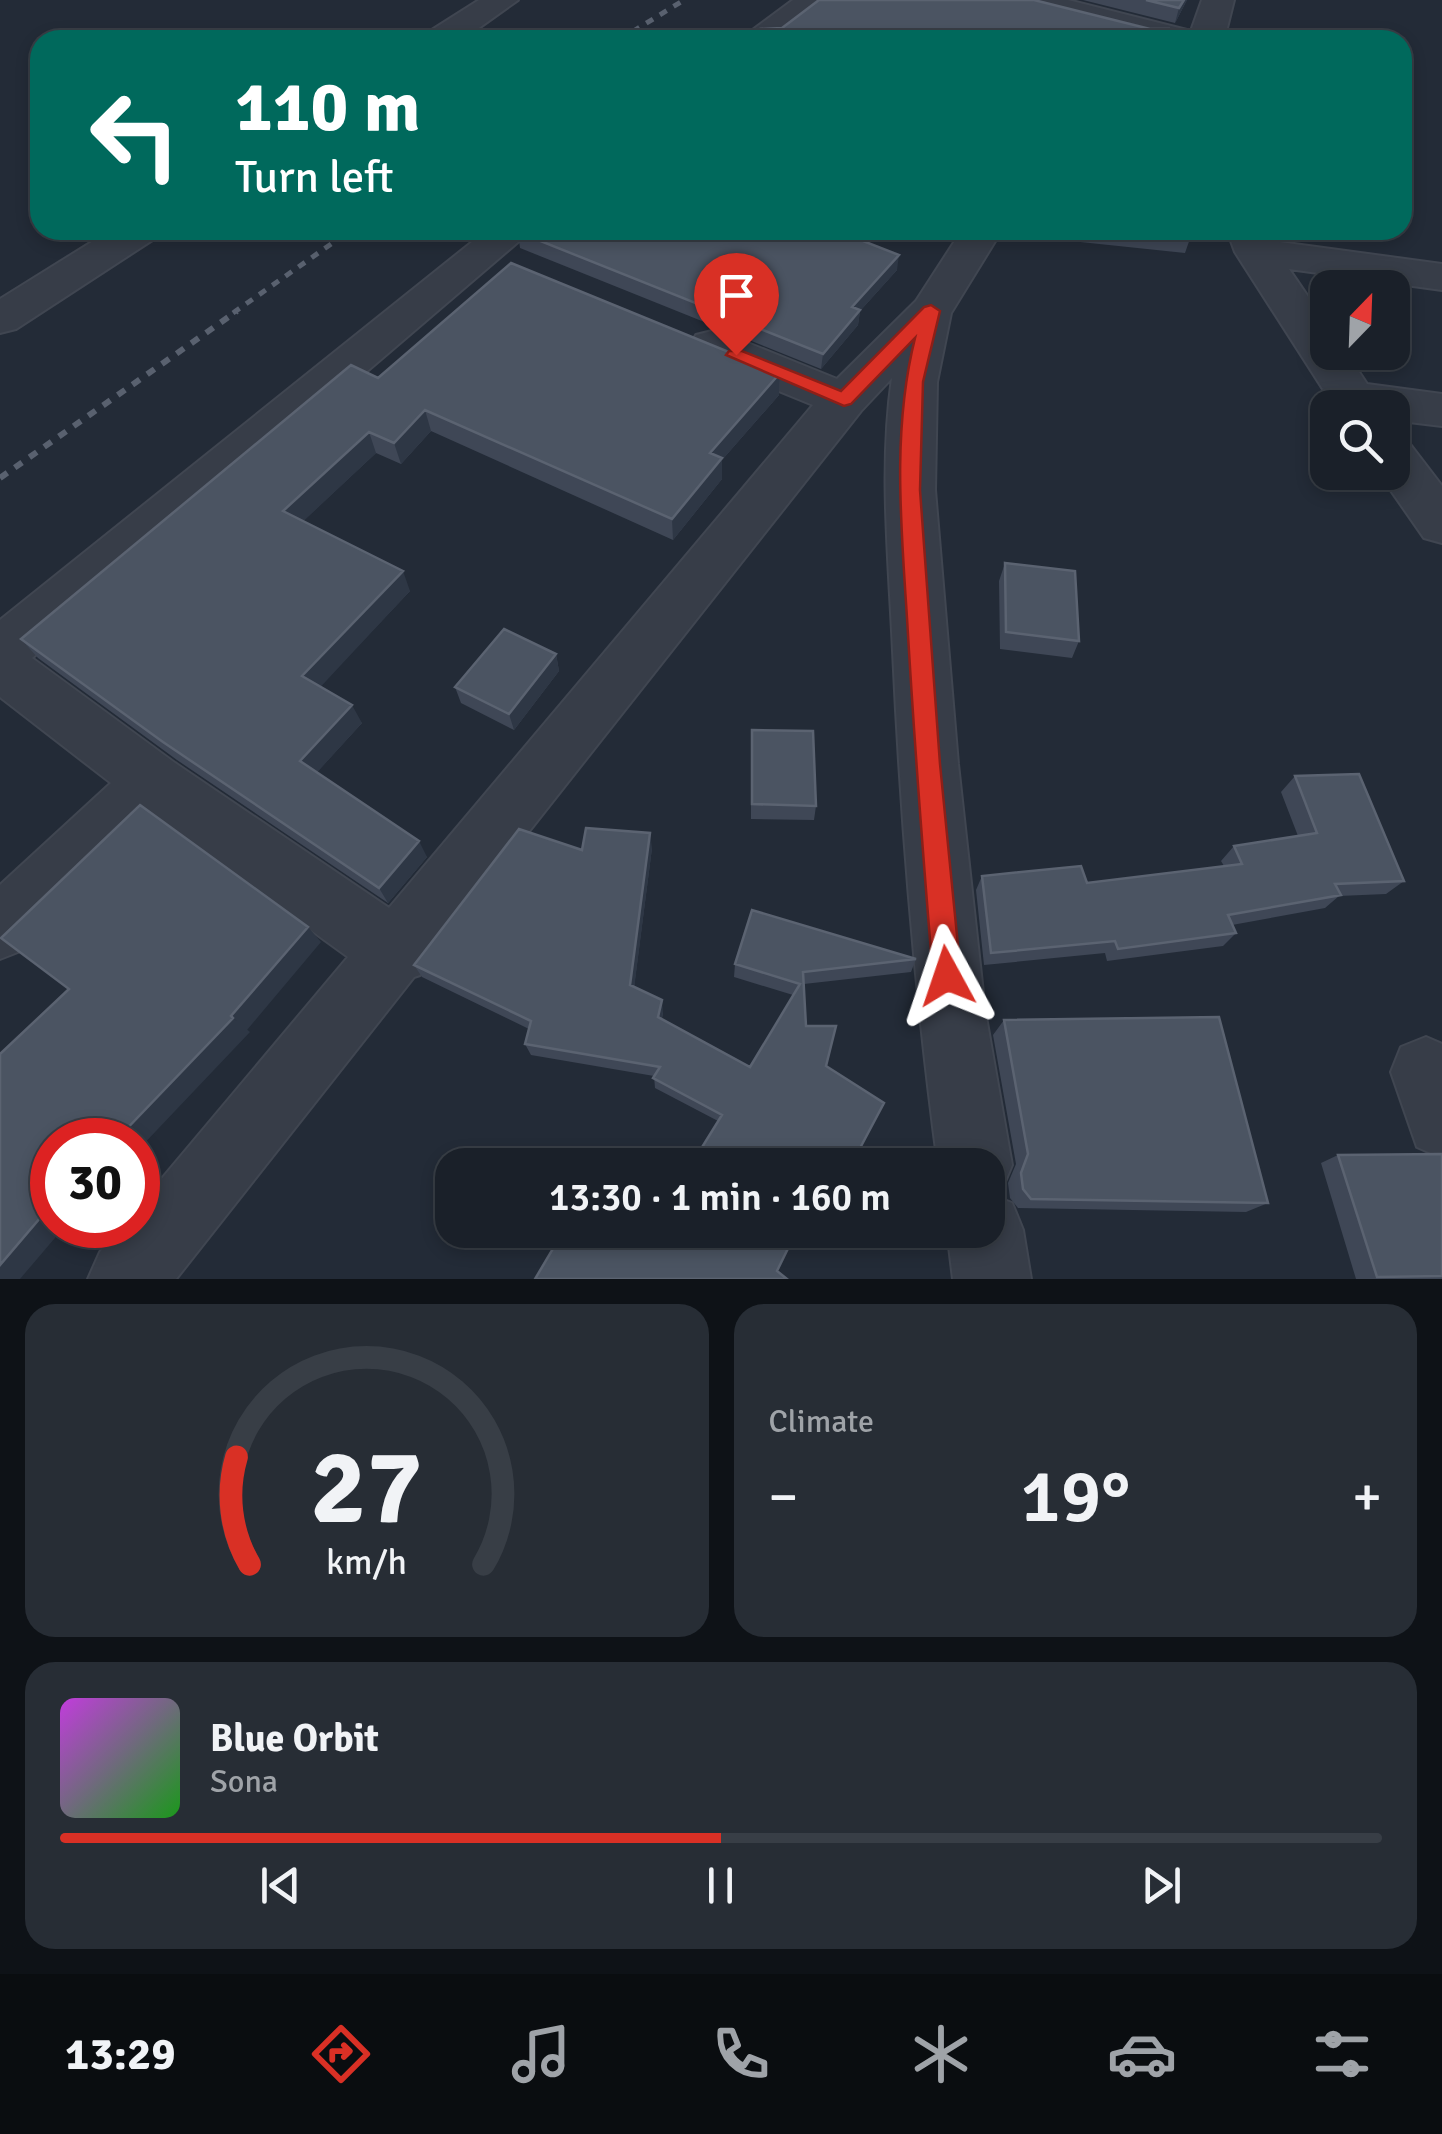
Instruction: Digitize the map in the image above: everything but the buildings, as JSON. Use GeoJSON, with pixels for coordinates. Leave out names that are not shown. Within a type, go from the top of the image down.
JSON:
{"type":"FeatureCollection","features":[{"type":"Feature","properties":{"kind":"street"},"geometry":{"type":"LineString","coordinates":[[455,30],[502,0]]}},
{"type":"Feature","properties":{"kind":"street"},"geometry":{"type":"LineString","coordinates":[[771,30],[816,0]]}},
{"type":"Feature","properties":{"kind":"street"},"geometry":{"type":"LineString","coordinates":[[1028,0],[1105,30]]}},
{"type":"Feature","properties":{"kind":"street"},"geometry":{"type":"LineString","coordinates":[[1208,30],[1218,0]]}},
{"type":"Feature","properties":{"kind":"street"},"geometry":{"type":"LineString","coordinates":[[0,319],[124,240]]}},
{"type":"Feature","properties":{"kind":"street"},"geometry":{"type":"LineString","coordinates":[[126,1279],[398,952],[844,400],[931,311],[976,240]]}},
{"type":"Feature","properties":{"kind":"street"},"geometry":{"type":"LineString","coordinates":[[1251,241],[1442,277]]}},
{"type":"Feature","properties":{"kind":"street"},"geometry":{"type":"LineString","coordinates":[[1251,241],[1348,390]]}},
{"type":"Feature","properties":{"kind":"street"},"geometry":{"type":"LineString","coordinates":[[0,652],[505,250]]}},
{"type":"Feature","properties":{"kind":"street"},"geometry":{"type":"LineString","coordinates":[[931,311],[914,382],[910,490],[928,764],[950,1010],[971,1148]]}},
{"type":"Feature","properties":{"kind":"street"},"geometry":{"type":"LineString","coordinates":[[682,333],[844,400]]}},
{"type":"Feature","properties":{"kind":"street"},"geometry":{"type":"LineString","coordinates":[[1410,407],[1442,410]]}},
{"type":"Feature","properties":{"kind":"street"},"geometry":{"type":"LineString","coordinates":[[1410,480],[1442,524]]}},
{"type":"Feature","properties":{"kind":"street"},"geometry":{"type":"LineString","coordinates":[[0,665],[154,782],[398,952]]}},
{"type":"Feature","properties":{"kind":"street"},"geometry":{"type":"LineString","coordinates":[[0,928],[154,782]]}},
{"type":"Feature","properties":{"kind":"street"},"geometry":{"type":"LineString","coordinates":[[987,1248],[992,1279]]}},
{"type":"Feature","properties":{"kind":"railway"},"geometry":{"type":"LineString","coordinates":[[635,30],[684,0]]}},
{"type":"Feature","properties":{"kind":"railway"},"geometry":{"type":"LineString","coordinates":[[233,313],[337,240]]}},
{"type":"Feature","properties":{"kind":"railway"},"geometry":{"type":"LineString","coordinates":[[0,478],[237,311]]}},
{"type":"Feature","properties":{"kind":"route"},"geometry":{"type":"LineString","coordinates":[[736,355],[844,400],[931,311],[914,382],[910,490],[947,976]]}}]}
